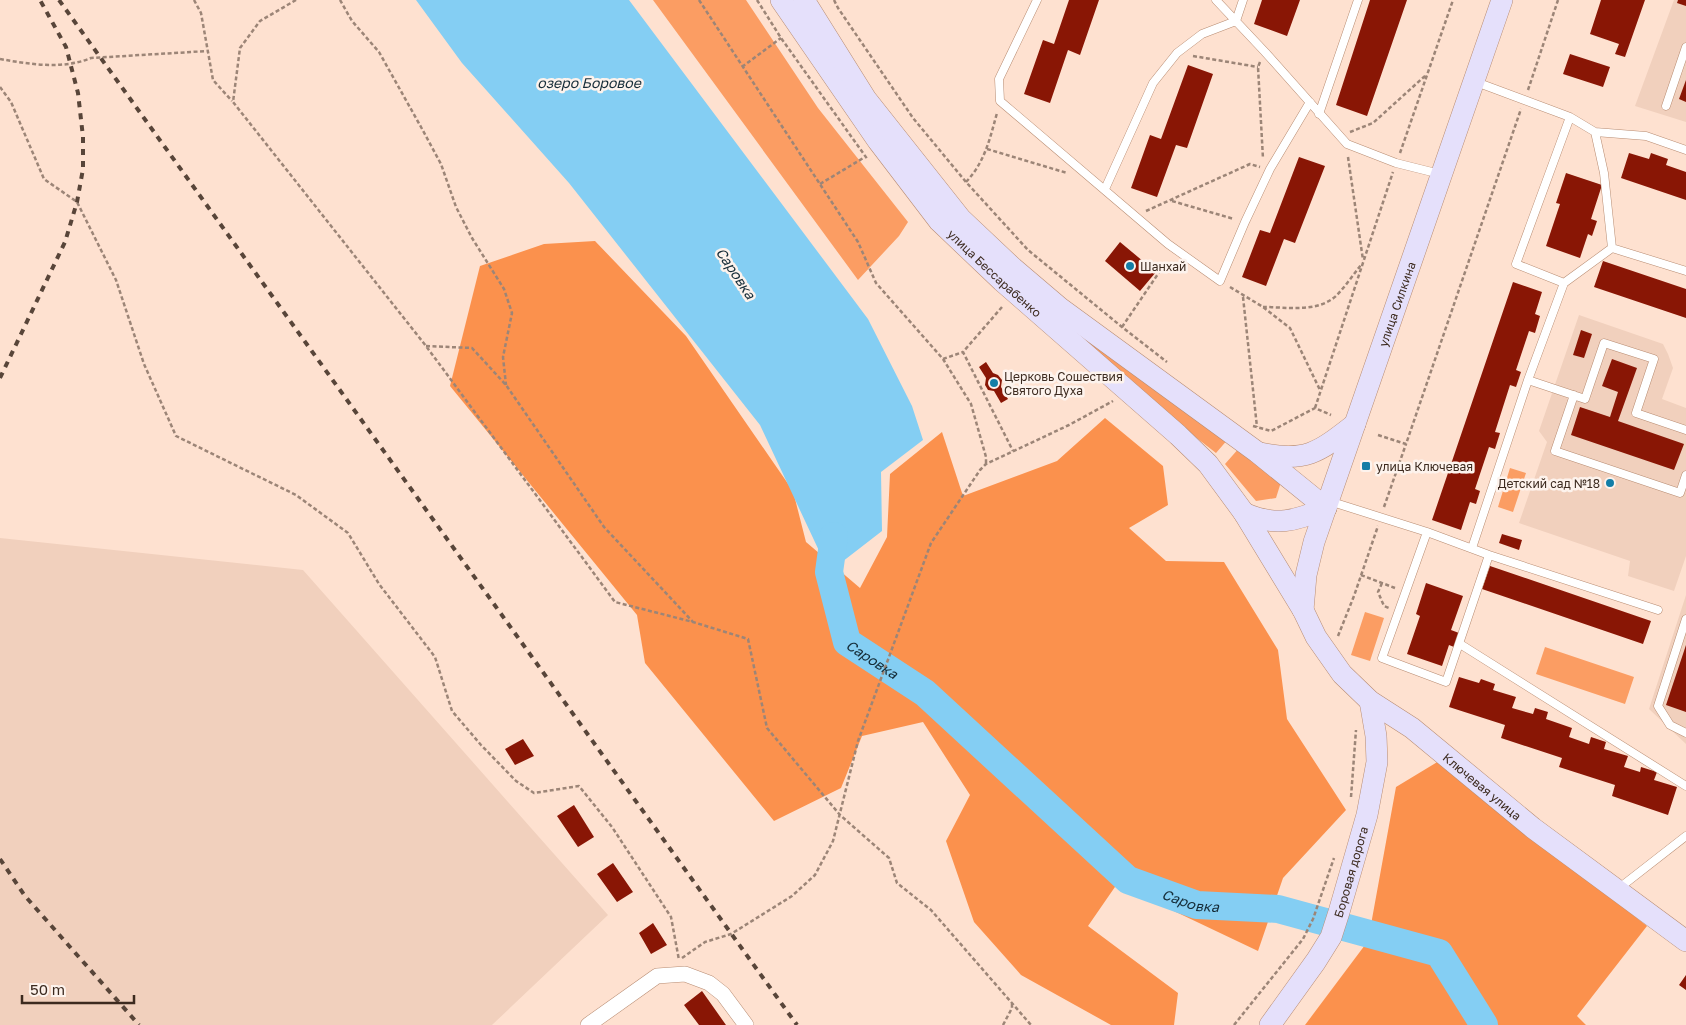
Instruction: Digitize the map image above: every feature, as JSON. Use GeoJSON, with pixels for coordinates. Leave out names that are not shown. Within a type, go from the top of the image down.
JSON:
{"type":"FeatureCollection","features":[{"type":"Feature","properties":{"kind":"main road","name":"улица Бессарабенко"},"geometry":{"type":"LineString","coordinates":[[781,0],[809,26],[961,219],[1013,268],[1060,308],[1327,504]]}},
{"type":"Feature","properties":{"kind":"main road","name":"улица Бессарабенко"},"geometry":{"type":"LineString","coordinates":[[804,0],[809,26],[878,141],[939,221],[1002,281],[1178,435],[1208,464],[1244,513],[1303,610]]}},
{"type":"Feature","properties":{"kind":"main road","name":"улица Силкина"},"geometry":{"type":"LineString","coordinates":[[1303,610],[1306,575],[1327,504],[1502,0]]}},
{"type":"Feature","properties":{"kind":"main road","name":"улица Бессарабенко"},"geometry":{"type":"LineString","coordinates":[[1257,452],[1280,457],[1307,455],[1331,442],[1355,424]]}},
{"type":"Feature","properties":{"kind":"main road"},"geometry":{"type":"LineString","coordinates":[[1244,513],[1259,519],[1291,520],[1309,515],[1327,504]]}},
{"type":"Feature","properties":{"kind":"main road","name":"Ключевая улица"},"geometry":{"type":"LineString","coordinates":[[1303,610],[1316,637],[1329,657],[1342,674],[1370,701],[1412,728],[1533,828],[1686,941]]}},
{"type":"Feature","properties":{"kind":"main road","name":"Боровая дорога"},"geometry":{"type":"LineString","coordinates":[[1270,1025],[1316,961],[1331,936],[1346,888],[1367,815],[1377,762],[1376,736],[1370,701]]}},
{"type":"Feature","properties":{"kind":"street"},"geometry":{"type":"LineString","coordinates":[[588,1025],[657,976],[684,974],[709,983],[723,994],[746,1025]]}},
{"type":"Feature","properties":{"kind":"lane"},"geometry":{"type":"LineString","coordinates":[[1036,0],[999,79],[1000,102],[1168,244],[1220,281],[1244,222],[1270,170],[1310,102]]}},
{"type":"Feature","properties":{"kind":"lane"},"geometry":{"type":"LineString","coordinates":[[1216,0],[1347,144],[1396,163],[1442,174]]}},
{"type":"Feature","properties":{"kind":"lane"},"geometry":{"type":"LineString","coordinates":[[1236,21],[1243,0]]}},
{"type":"Feature","properties":{"kind":"lane"},"geometry":{"type":"LineString","coordinates":[[1319,114],[1358,0]]}},
{"type":"Feature","properties":{"kind":"lane"},"geometry":{"type":"LineString","coordinates":[[1105,189],[1153,83],[1177,53],[1202,34],[1236,21]]}},
{"type":"Feature","properties":{"kind":"lane"},"geometry":{"type":"LineString","coordinates":[[1666,106],[1686,47]]}},
{"type":"Feature","properties":{"kind":"lane"},"geometry":{"type":"LineString","coordinates":[[1474,81],[1570,116],[1595,132],[1646,136],[1686,150]]}},
{"type":"Feature","properties":{"kind":"lane"},"geometry":{"type":"LineString","coordinates":[[1564,283],[1516,264],[1570,116]]}},
{"type":"Feature","properties":{"kind":"lane"},"geometry":{"type":"LineString","coordinates":[[1595,132],[1604,173],[1612,248]]}},
{"type":"Feature","properties":{"kind":"lane"},"geometry":{"type":"LineString","coordinates":[[1472,548],[1528,380],[1564,283],[1612,248]]}},
{"type":"Feature","properties":{"kind":"lane"},"geometry":{"type":"LineString","coordinates":[[1612,248],[1686,271]]}},
{"type":"Feature","properties":{"kind":"lane"},"geometry":{"type":"LineString","coordinates":[[1528,380],[1585,399],[1604,343],[1654,360],[1636,413],[1686,430]]}},
{"type":"Feature","properties":{"kind":"lane"},"geometry":{"type":"LineString","coordinates":[[1574,395],[1555,451],[1680,493],[1686,474]]}},
{"type":"Feature","properties":{"kind":"lane"},"geometry":{"type":"LineString","coordinates":[[1327,504],[1427,532],[1489,555],[1658,610]]}},
{"type":"Feature","properties":{"kind":"lane"},"geometry":{"type":"LineString","coordinates":[[1427,532],[1382,658],[1446,682],[1489,555]]}},
{"type":"Feature","properties":{"kind":"lane"},"geometry":{"type":"LineString","coordinates":[[1686,619],[1658,706],[1670,725],[1686,733]]}},
{"type":"Feature","properties":{"kind":"lane"},"geometry":{"type":"LineString","coordinates":[[1460,644],[1686,786]]}},
{"type":"Feature","properties":{"kind":"lane"},"geometry":{"type":"LineString","coordinates":[[1616,890],[1686,836]]}},
{"type":"Feature","properties":{"kind":"path"},"geometry":{"type":"LineString","coordinates":[[194,0],[201,13],[213,80],[233,102],[426,346],[615,602],[693,622],[748,639],[767,728],[840,814],[889,858],[897,883],[931,910],[1031,1025]]}},
{"type":"Feature","properties":{"kind":"path"},"geometry":{"type":"LineString","coordinates":[[233,102],[240,48],[260,21],[296,0]]}},
{"type":"Feature","properties":{"kind":"path"},"geometry":{"type":"LineString","coordinates":[[340,0],[352,21],[379,52],[421,126],[441,164],[456,207],[468,231],[504,289],[512,313],[503,357],[506,385]]}},
{"type":"Feature","properties":{"kind":"path"},"geometry":{"type":"LineString","coordinates":[[699,0],[858,242],[876,283],[943,360],[971,404],[986,457],[986,464]]}},
{"type":"Feature","properties":{"kind":"path"},"geometry":{"type":"LineString","coordinates":[[834,0],[913,118],[966,182],[1028,250],[1174,367]]}},
{"type":"Feature","properties":{"kind":"path"},"geometry":{"type":"LineString","coordinates":[[1248,425],[1271,431],[1314,408],[1453,0]]}},
{"type":"Feature","properties":{"kind":"path"},"geometry":{"type":"LineString","coordinates":[[1378,435],[1406,444],[1558,0]]}},
{"type":"Feature","properties":{"kind":"path"},"geometry":{"type":"LineString","coordinates":[[742,67],[781,38]]}},
{"type":"Feature","properties":{"kind":"path"},"geometry":{"type":"LineString","coordinates":[[0,58],[40,65],[79,63],[91,58],[208,51]]}},
{"type":"Feature","properties":{"kind":"path"},"geometry":{"type":"LineString","coordinates":[[1135,215],[1171,201],[1250,164],[1264,168],[1258,67],[1265,52]]}},
{"type":"Feature","properties":{"kind":"path"},"geometry":{"type":"LineString","coordinates":[[1177,53],[1258,67]]}},
{"type":"Feature","properties":{"kind":"path"},"geometry":{"type":"LineString","coordinates":[[1339,136],[1373,122],[1428,74]]}},
{"type":"Feature","properties":{"kind":"path"},"geometry":{"type":"LineString","coordinates":[[0,87],[11,102],[44,179],[77,202],[116,280],[144,364],[176,436],[296,494],[348,533],[379,584],[435,657],[452,711],[481,745],[516,781],[534,793],[579,786],[612,827],[671,917],[680,960]]}},
{"type":"Feature","properties":{"kind":"path"},"geometry":{"type":"LineString","coordinates":[[966,182],[975,172],[987,149],[1000,102]]}},
{"type":"Feature","properties":{"kind":"path"},"geometry":{"type":"LineString","coordinates":[[1263,306],[1308,308],[1324,304],[1336,296],[1363,263],[1347,144]]}},
{"type":"Feature","properties":{"kind":"path"},"geometry":{"type":"LineString","coordinates":[[987,149],[1074,176]]}},
{"type":"Feature","properties":{"kind":"path"},"geometry":{"type":"LineString","coordinates":[[820,184],[865,157]]}},
{"type":"Feature","properties":{"kind":"path"},"geometry":{"type":"LineString","coordinates":[[1171,201],[1244,222]]}},
{"type":"Feature","properties":{"kind":"path"},"geometry":{"type":"LineString","coordinates":[[1122,327],[1160,271],[1160,262]]}},
{"type":"Feature","properties":{"kind":"path"},"geometry":{"type":"LineString","coordinates":[[1220,281],[1242,296],[1263,306],[1290,328],[1320,392]]}},
{"type":"Feature","properties":{"kind":"path"},"geometry":{"type":"LineString","coordinates":[[1242,296],[1257,427]]}},
{"type":"Feature","properties":{"kind":"path"},"geometry":{"type":"LineString","coordinates":[[943,360],[962,352],[1002,307]]}},
{"type":"Feature","properties":{"kind":"path"},"geometry":{"type":"LineString","coordinates":[[426,346],[472,348],[506,385],[604,527],[693,622]]}},
{"type":"Feature","properties":{"kind":"path"},"geometry":{"type":"LineString","coordinates":[[962,352],[1013,451]]}},
{"type":"Feature","properties":{"kind":"path"},"geometry":{"type":"LineString","coordinates":[[657,976],[705,942],[731,934],[792,896],[815,874],[833,841],[858,741],[931,544],[986,464],[1069,425],[1119,397]]}},
{"type":"Feature","properties":{"kind":"path"},"geometry":{"type":"LineString","coordinates":[[1314,408],[1331,415]]}},
{"type":"Feature","properties":{"kind":"path"},"geometry":{"type":"LineString","coordinates":[[1361,575],[1406,592]]}},
{"type":"Feature","properties":{"kind":"path"},"geometry":{"type":"LineString","coordinates":[[1382,583],[1378,592],[1384,606],[1399,612]]}},
{"type":"Feature","properties":{"kind":"path"},"geometry":{"type":"LineString","coordinates":[[1350,804],[1356,726]]}},
{"type":"Feature","properties":{"kind":"path"},"geometry":{"type":"LineString","coordinates":[[1234,1025],[1303,939],[1314,919],[1334,858]]}},
{"type":"Feature","properties":{"kind":"path"},"geometry":{"type":"LineString","coordinates":[[1003,1025],[1012,1008],[1012,1002]]}},
{"type":"Feature","properties":{"kind":"shaded area"},"geometry":{"type":"Polygon","coordinates":[[[653,0],[746,0],[818,108],[908,222],[899,236],[858,280],[653,0]]]}},
{"type":"Feature","properties":{"kind":"shaded area"},"geometry":{"type":"Polygon","coordinates":[[[1674,0],[1686,0],[1686,122],[1635,106],[1674,0]]]}},
{"type":"Feature","properties":{"kind":"shaded area"},"geometry":{"type":"Polygon","coordinates":[[[595,241],[686,336],[793,491],[806,542],[860,588],[887,537],[890,474],[942,432],[963,496],[1057,461],[1105,418],[1163,466],[1168,505],[1129,528],[1166,561],[1224,562],[1278,650],[1287,719],[1346,810],[1283,878],[1258,951],[1117,884],[1088,926],[1178,993],[1174,1025],[1111,1025],[1021,975],[974,922],[946,841],[970,795],[923,722],[862,736],[841,788],[774,821],[645,663],[637,615],[450,386],[480,266],[544,244],[595,241]]]}},
{"type":"Feature","properties":{"kind":"shaded area"},"geometry":{"type":"Polygon","coordinates":[[[1014,276],[1229,438],[1216,453],[1162,411],[1014,276]]]}},
{"type":"Feature","properties":{"kind":"shaded area","name":"Детский сад №18"},"geometry":{"type":"Polygon","coordinates":[[[1579,315],[1663,344],[1673,368],[1662,399],[1686,408],[1686,556],[1674,591],[1628,576],[1630,561],[1519,523],[1547,442],[1539,431],[1579,315]]]}},
{"type":"Feature","properties":{"kind":"shaded area"},"geometry":{"type":"Polygon","coordinates":[[[1240,447],[1281,482],[1276,498],[1256,501],[1225,464],[1240,447]]]}},
{"type":"Feature","properties":{"kind":"shaded area"},"geometry":{"type":"Polygon","coordinates":[[[1510,468],[1526,473],[1513,512],[1498,507],[1510,468]]]}},
{"type":"Feature","properties":{"kind":"shaded area"},"geometry":{"type":"Polygon","coordinates":[[[0,538],[303,570],[608,915],[492,1025],[0,1025],[0,538]]]}},
{"type":"Feature","properties":{"kind":"shaded area"},"geometry":{"type":"Polygon","coordinates":[[[1686,595],[1686,744],[1649,709],[1686,595]]]}},
{"type":"Feature","properties":{"kind":"shaded area"},"geometry":{"type":"Polygon","coordinates":[[[1365,612],[1384,618],[1370,661],[1351,655],[1365,612]]]}},
{"type":"Feature","properties":{"kind":"shaded area"},"geometry":{"type":"Polygon","coordinates":[[[1545,647],[1634,677],[1625,704],[1536,674],[1545,647]]]}},
{"type":"Feature","properties":{"kind":"shaded area"},"geometry":{"type":"Polygon","coordinates":[[[1439,761],[1647,926],[1577,1016],[1586,1025],[1305,1025],[1368,941],[1396,787],[1439,761]]]}},
{"type":"Feature","properties":{"kind":"water","name":"озеро Боровое"},"geometry":{"type":"Polygon","coordinates":[[[416,0],[629,0],[868,319],[912,406],[923,440],[881,472],[882,531],[829,572],[760,425],[569,183],[462,63],[416,0]]]}},
{"type":"Feature","properties":{"kind":"building"},"geometry":{"type":"Polygon","coordinates":[[[1069,0],[1099,0],[1080,55],[1068,50],[1050,103],[1024,94],[1043,40],[1054,44],[1069,0]]]}},
{"type":"Feature","properties":{"kind":"building"},"geometry":{"type":"Polygon","coordinates":[[[1262,0],[1300,0],[1287,36],[1254,24],[1262,0]]]}},
{"type":"Feature","properties":{"kind":"building"},"geometry":{"type":"Polygon","coordinates":[[[1370,0],[1407,0],[1367,116],[1336,105],[1370,0]]]}},
{"type":"Feature","properties":{"kind":"building"},"geometry":{"type":"Polygon","coordinates":[[[1601,0],[1645,0],[1625,57],[1615,54],[1619,44],[1590,34],[1601,0]]]}},
{"type":"Feature","properties":{"kind":"building"},"geometry":{"type":"Polygon","coordinates":[[[1678,0],[1686,0],[1686,6],[1677,3],[1678,0]]]}},
{"type":"Feature","properties":{"kind":"building"},"geometry":{"type":"Polygon","coordinates":[[[1570,54],[1610,67],[1603,87],[1563,74],[1570,54]]]}},
{"type":"Feature","properties":{"kind":"building"},"geometry":{"type":"Polygon","coordinates":[[[1188,65],[1213,74],[1187,148],[1176,145],[1157,197],[1131,188],[1150,135],[1161,139],[1188,65]]]}},
{"type":"Feature","properties":{"kind":"building"},"geometry":{"type":"Polygon","coordinates":[[[1686,80],[1686,102],[1679,99],[1686,80]]]}},
{"type":"Feature","properties":{"kind":"building"},"geometry":{"type":"Polygon","coordinates":[[[1629,153],[1649,159],[1651,153],[1668,159],[1666,165],[1686,172],[1686,200],[1621,178],[1629,153]]]}},
{"type":"Feature","properties":{"kind":"building"},"geometry":{"type":"Polygon","coordinates":[[[1299,157],[1325,166],[1295,243],[1284,239],[1266,286],[1242,277],[1260,230],[1270,233],[1299,157]]]}},
{"type":"Feature","properties":{"kind":"building"},"geometry":{"type":"Polygon","coordinates":[[[1566,173],[1602,185],[1591,219],[1597,221],[1592,236],[1588,234],[1580,258],[1546,246],[1560,204],[1556,203],[1566,173]]]}},
{"type":"Feature","properties":{"kind":"building","name":"Шанхай"},"geometry":{"type":"Polygon","coordinates":[[[1120,242],[1156,272],[1140,291],[1105,261],[1120,242]]]}},
{"type":"Feature","properties":{"kind":"building"},"geometry":{"type":"Polygon","coordinates":[[[1603,261],[1686,289],[1686,318],[1594,287],[1603,261]]]}},
{"type":"Feature","properties":{"kind":"building"},"geometry":{"type":"Polygon","coordinates":[[[1513,282],[1542,292],[1535,314],[1540,316],[1535,333],[1529,331],[1516,370],[1521,372],[1516,387],[1510,385],[1495,432],[1500,433],[1495,449],[1489,447],[1475,489],[1480,491],[1476,504],[1470,502],[1461,530],[1432,520],[1513,282]]]}},
{"type":"Feature","properties":{"kind":"building"},"geometry":{"type":"Polygon","coordinates":[[[1581,330],[1592,334],[1584,358],[1573,355],[1581,330]]]}},
{"type":"Feature","properties":{"kind":"building"},"geometry":{"type":"Polygon","coordinates":[[[1612,359],[1637,368],[1618,421],[1684,444],[1674,470],[1571,435],[1580,407],[1610,417],[1618,392],[1602,386],[1612,359]]]}},
{"type":"Feature","properties":{"kind":"building","name":"Церковь Сошествия Святого Духа"},"geometry":{"type":"Polygon","coordinates":[[[986,362],[993,373],[1002,380],[1001,387],[1008,399],[1001,403],[994,391],[988,390],[985,385],[986,378],[979,367],[986,362]]]}},
{"type":"Feature","properties":{"kind":"building"},"geometry":{"type":"Polygon","coordinates":[[[1502,534],[1522,540],[1519,550],[1499,543],[1502,534]]]}},
{"type":"Feature","properties":{"kind":"building"},"geometry":{"type":"Polygon","coordinates":[[[1490,566],[1651,621],[1643,644],[1482,589],[1490,566]]]}},
{"type":"Feature","properties":{"kind":"building"},"geometry":{"type":"Polygon","coordinates":[[[1426,583],[1463,596],[1451,630],[1459,633],[1454,647],[1449,645],[1442,666],[1407,654],[1420,616],[1416,614],[1426,583]]]}},
{"type":"Feature","properties":{"kind":"building"},"geometry":{"type":"Polygon","coordinates":[[[1686,645],[1686,712],[1666,705],[1686,645]]]}},
{"type":"Feature","properties":{"kind":"building"},"geometry":{"type":"Polygon","coordinates":[[[1459,677],[1479,683],[1481,679],[1495,684],[1493,690],[1516,697],[1512,708],[1533,714],[1535,708],[1548,712],[1546,719],[1572,728],[1569,737],[1589,744],[1591,737],[1606,742],[1604,749],[1628,756],[1624,767],[1640,772],[1641,767],[1657,772],[1654,780],[1677,787],[1668,815],[1612,796],[1615,785],[1559,767],[1562,758],[1501,738],[1505,725],[1449,707],[1459,677]]]}},
{"type":"Feature","properties":{"kind":"building"},"geometry":{"type":"Polygon","coordinates":[[[523,739],[534,756],[515,765],[505,749],[523,739]]]}},
{"type":"Feature","properties":{"kind":"building"},"geometry":{"type":"Polygon","coordinates":[[[574,805],[594,837],[578,847],[557,816],[574,805]]]}},
{"type":"Feature","properties":{"kind":"building"},"geometry":{"type":"Polygon","coordinates":[[[613,863],[633,892],[617,902],[597,874],[613,863]]]}},
{"type":"Feature","properties":{"kind":"building"},"geometry":{"type":"Polygon","coordinates":[[[653,923],[667,945],[651,954],[639,933],[653,923]]]}},
{"type":"Feature","properties":{"kind":"building"},"geometry":{"type":"Polygon","coordinates":[[[1686,975],[1686,990],[1679,985],[1686,975]]]}},
{"type":"Feature","properties":{"kind":"building"},"geometry":{"type":"Polygon","coordinates":[[[702,991],[726,1025],[699,1025],[684,1005],[702,991]]]}},
{"type":"Feature","properties":{"kind":"waterway","name":"Саровка"},"geometry":{"type":"LineString","coordinates":[[834,536],[829,572],[847,642],[925,693],[1128,880],[1197,905],[1278,909],[1439,953],[1484,1025]]}},
{"type":"Feature","properties":{"kind":"railway"},"geometry":{"type":"LineString","coordinates":[[0,378],[65,242],[77,202],[83,169],[83,137],[78,93],[66,47],[40,0]]}},
{"type":"Feature","properties":{"kind":"railway"},"geometry":{"type":"LineString","coordinates":[[59,0],[797,1025]]}},
{"type":"Feature","properties":{"kind":"railway"},"geometry":{"type":"LineString","coordinates":[[0,859],[25,896],[139,1025]]}},
{"type":"Feature","properties":{"kind":"place","name":"Шанхай"},"geometry":{"type":"Point","coordinates":[1130,266]}},
{"type":"Feature","properties":{"kind":"place","name":"Церковь Сошествия Святого Духа"},"geometry":{"type":"Point","coordinates":[994,383]}},
{"type":"Feature","properties":{"kind":"place","name":"улица Ключевая"},"geometry":{"type":"Point","coordinates":[1366,466]}},
{"type":"Feature","properties":{"kind":"place","name":"Детский сад №18"},"geometry":{"type":"Point","coordinates":[1610,483]}}]}
